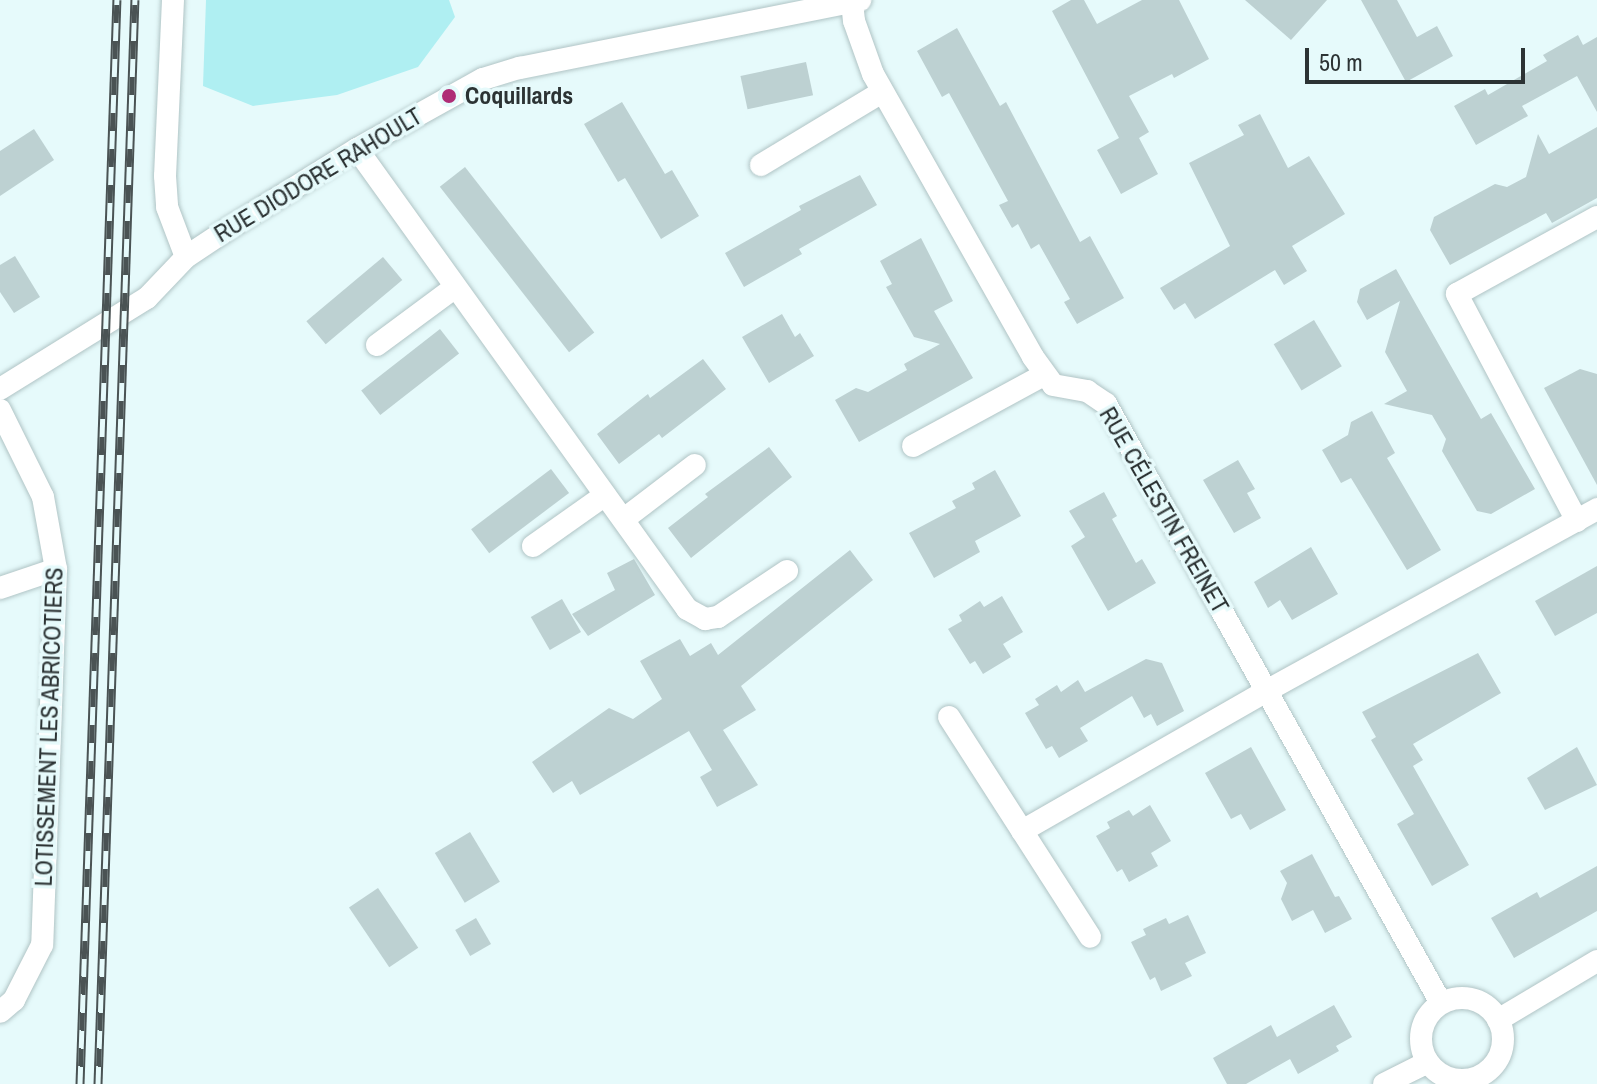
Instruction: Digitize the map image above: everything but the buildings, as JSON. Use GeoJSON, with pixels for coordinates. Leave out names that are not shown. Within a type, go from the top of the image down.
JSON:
{"type":"FeatureCollection","features":[{"type":"Feature","properties":{"kind":"street"},"geometry":{"type":"LineString","coordinates":[[173,0],[165,176],[167,207],[186,257]]}},
{"type":"Feature","properties":{"kind":"street"},"geometry":{"type":"LineString","coordinates":[[856,1],[857,32],[882,92],[1044,375],[913,446]]}},
{"type":"Feature","properties":{"kind":"street","name":"RUE DIODORE RAHOULT"},"geometry":{"type":"LineString","coordinates":[[0,389],[147,298],[186,257],[357,149],[483,79],[520,68],[856,1]]}},
{"type":"Feature","properties":{"kind":"street"},"geometry":{"type":"LineString","coordinates":[[761,165],[882,92]]}},
{"type":"Feature","properties":{"kind":"street"},"geometry":{"type":"LineString","coordinates":[[357,149],[687,609],[705,619],[718,617],[787,571]]}},
{"type":"Feature","properties":{"kind":"street"},"geometry":{"type":"LineString","coordinates":[[1577,521],[1457,294],[1597,217]]}},
{"type":"Feature","properties":{"kind":"street"},"geometry":{"type":"LineString","coordinates":[[377,345],[454,288]]}},
{"type":"Feature","properties":{"kind":"street","name":"RUE CÉLESTIN FREINET"},"geometry":{"type":"LineString","coordinates":[[1044,375],[1053,385],[1087,391],[1106,404],[1441,1003]]}},
{"type":"Feature","properties":{"kind":"street","name":"LOTISSEMENT LES ABRICOTIERS"},"geometry":{"type":"LineString","coordinates":[[0,410],[43,497],[56,569],[42,945],[7,1006]]}},
{"type":"Feature","properties":{"kind":"street"},"geometry":{"type":"LineString","coordinates":[[624,519],[695,465]]}},
{"type":"Feature","properties":{"kind":"street"},"geometry":{"type":"LineString","coordinates":[[533,546],[605,495]]}},
{"type":"Feature","properties":{"kind":"street"},"geometry":{"type":"LineString","coordinates":[[1022,831],[1268,690],[1597,509]]}},
{"type":"Feature","properties":{"kind":"street"},"geometry":{"type":"LineString","coordinates":[[0,588],[56,569]]}},
{"type":"Feature","properties":{"kind":"street"},"geometry":{"type":"LineString","coordinates":[[949,717],[1090,937]]}},
{"type":"Feature","properties":{"kind":"street"},"geometry":{"type":"LineString","coordinates":[[1498,1020],[1597,961]]}},
{"type":"Feature","properties":{"kind":"street"},"geometry":{"type":"LineString","coordinates":[[1457,998],[1473,999],[1488,1007],[1498,1020],[1503,1033],[1497,1060],[1476,1077],[1462,1082],[1438,1072],[1422,1050],[1424,1023],[1441,1003],[1457,998]]}},
{"type":"Feature","properties":{"kind":"street"},"geometry":{"type":"LineString","coordinates":[[1384,1084],[1428,1062]]}},
{"type":"Feature","properties":{"kind":"shaded area"},"geometry":{"type":"Polygon","coordinates":[[[206,0],[449,0],[455,17],[418,67],[337,95],[253,106],[203,86],[206,0]]]}},
{"type":"Feature","properties":{"kind":"railway"},"geometry":{"type":"LineString","coordinates":[[80,1084],[117,0]]}},
{"type":"Feature","properties":{"kind":"railway"},"geometry":{"type":"LineString","coordinates":[[98,1084],[135,0]]}},
{"type":"Feature","properties":{"kind":"place","name":"Coquillards"},"geometry":{"type":"Point","coordinates":[449,96]}}]}
